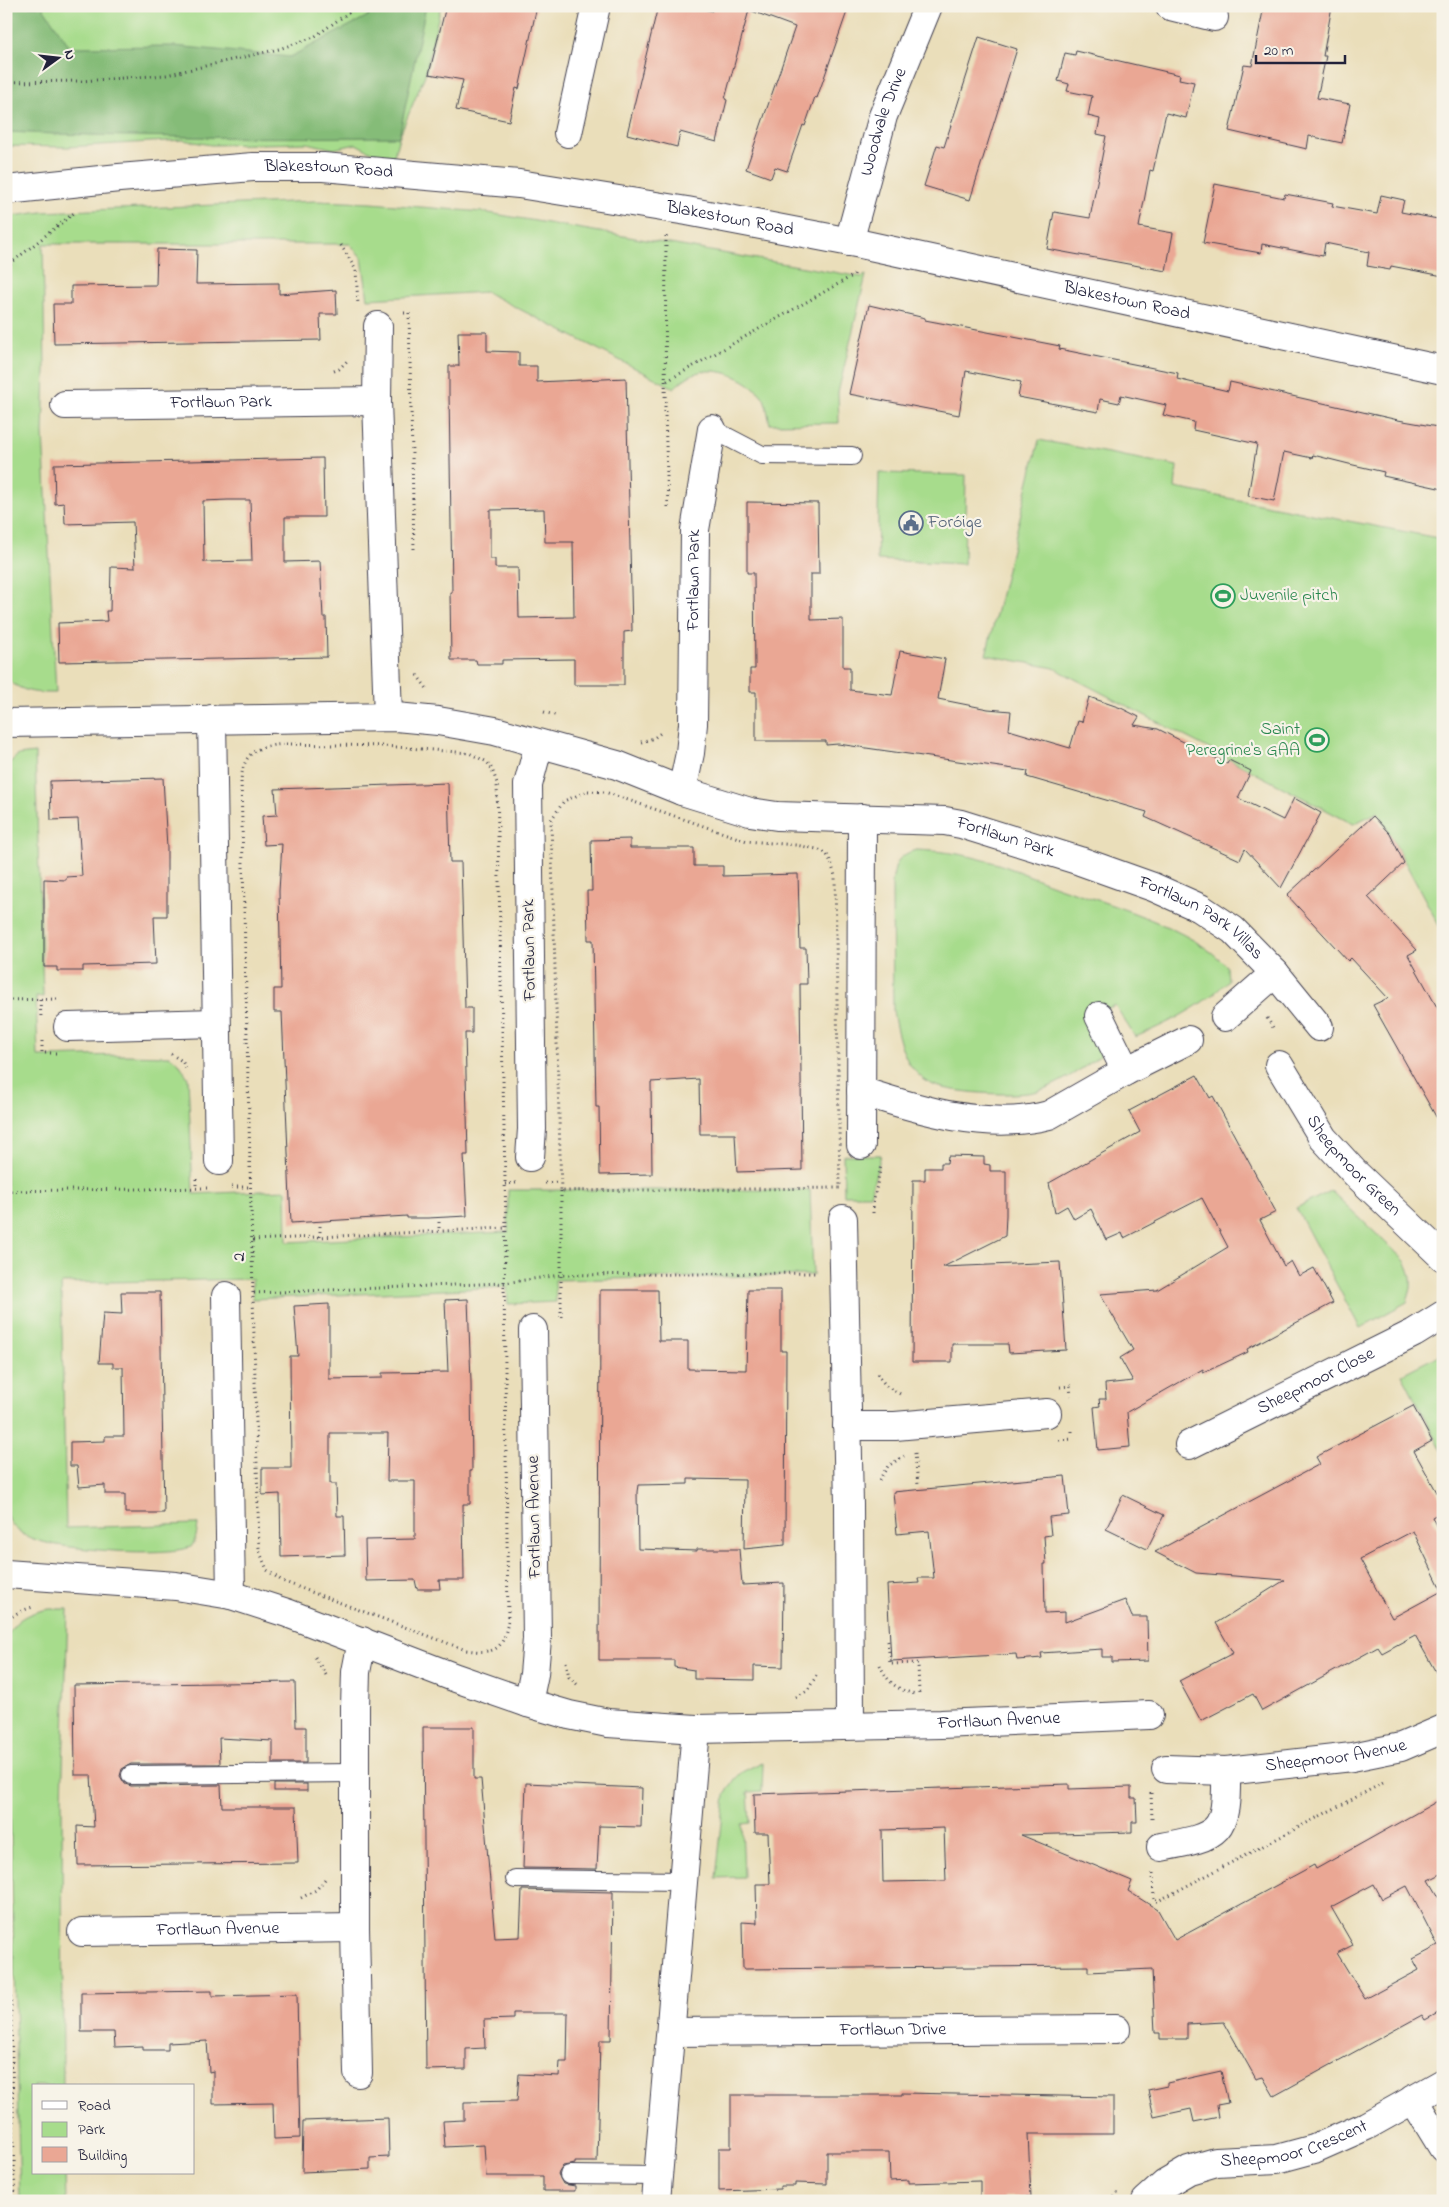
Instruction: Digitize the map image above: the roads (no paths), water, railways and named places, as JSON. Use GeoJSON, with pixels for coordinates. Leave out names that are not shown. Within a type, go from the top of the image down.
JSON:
{"type":"FeatureCollection","features":[{"type":"Feature","properties":{"kind":"street"},"geometry":{"type":"LineString","coordinates":[[568,133],[596,6]]}},
{"type":"Feature","properties":{"kind":"street","name":"Woodvale Drive"},"geometry":{"type":"LineString","coordinates":[[855,243],[883,116],[928,6]]}},
{"type":"Feature","properties":{"kind":"street"},"geometry":{"type":"LineString","coordinates":[[1170,6],[1214,17]]}},
{"type":"Feature","properties":{"kind":"street","name":"Blakestown Road"},"geometry":{"type":"LineString","coordinates":[[6,190],[219,169],[323,167],[519,184],[668,208],[855,243],[1443,370]]}},
{"type":"Feature","properties":{"kind":"street"},"geometry":{"type":"LineString","coordinates":[[368,320],[377,401],[388,716]]}},
{"type":"Feature","properties":{"kind":"street","name":"Fortlawn Park"},"geometry":{"type":"LineString","coordinates":[[65,405],[377,401]]}},
{"type":"Feature","properties":{"kind":"street","name":"Fortlawn Park"},"geometry":{"type":"LineString","coordinates":[[682,791],[690,752],[693,724],[695,530],[712,429]]}},
{"type":"Feature","properties":{"kind":"street","name":"Fortlawn Park"},"geometry":{"type":"LineString","coordinates":[[6,723],[388,716],[438,721],[489,730],[617,765],[725,806],[777,816],[928,819],[961,824],[1118,874]]}},
{"type":"Feature","properties":{"kind":"street"},"geometry":{"type":"LineString","coordinates":[[212,719],[216,1022],[222,1174]]}},
{"type":"Feature","properties":{"kind":"street","name":"Fortlawn Park"},"geometry":{"type":"LineString","coordinates":[[530,1157],[532,1128],[528,785],[539,744]]}},
{"type":"Feature","properties":{"kind":"street"},"geometry":{"type":"LineString","coordinates":[[861,1145],[862,818]]}},
{"type":"Feature","properties":{"kind":"street","name":"Fortlawn Park Villas"},"geometry":{"type":"LineString","coordinates":[[1118,874],[1200,908],[1233,930],[1275,973],[1319,1027]]}},
{"type":"Feature","properties":{"kind":"street","name":"Fortlawn Park Villas"},"geometry":{"type":"LineString","coordinates":[[1226,1017],[1275,973]]}},
{"type":"Feature","properties":{"kind":"street"},"geometry":{"type":"LineString","coordinates":[[1100,1016],[1126,1072]]}},
{"type":"Feature","properties":{"kind":"street"},"geometry":{"type":"LineString","coordinates":[[68,1027],[216,1022]]}},
{"type":"Feature","properties":{"kind":"street"},"geometry":{"type":"LineString","coordinates":[[861,1091],[922,1111],[946,1116],[970,1119],[1021,1120],[1050,1115],[1188,1040]]}},
{"type":"Feature","properties":{"kind":"street","name":"Sheepmoor Green"},"geometry":{"type":"LineString","coordinates":[[1278,1065],[1323,1138],[1355,1173],[1443,1257]]}},
{"type":"Feature","properties":{"kind":"street"},"geometry":{"type":"LineString","coordinates":[[843,1219],[850,1725]]}},
{"type":"Feature","properties":{"kind":"street"},"geometry":{"type":"LineString","coordinates":[[226,1296],[231,1595]]}},
{"type":"Feature","properties":{"kind":"street","name":"Sheepmoor Close"},"geometry":{"type":"LineString","coordinates":[[1188,1445],[1414,1333],[1443,1315]]}},
{"type":"Feature","properties":{"kind":"street","name":"Fortlawn Avenue"},"geometry":{"type":"LineString","coordinates":[[528,1703],[534,1674],[537,1639],[533,1330]]}},
{"type":"Feature","properties":{"kind":"street"},"geometry":{"type":"LineString","coordinates":[[847,1426],[895,1426],[1057,1406]]}},
{"type":"Feature","properties":{"kind":"street","name":"Fortlawn Avenue"},"geometry":{"type":"LineString","coordinates":[[6,1574],[176,1586],[231,1595],[287,1613],[456,1678],[528,1703],[608,1723],[696,1729],[937,1724],[1149,1715]]}},
{"type":"Feature","properties":{"kind":"street"},"geometry":{"type":"LineString","coordinates":[[358,2073],[354,1773],[356,1672],[362,1641]]}},
{"type":"Feature","properties":{"kind":"street"},"geometry":{"type":"LineString","coordinates":[[657,2189],[696,1729]]}},
{"type":"Feature","properties":{"kind":"street","name":"Sheepmoor Avenue"},"geometry":{"type":"LineString","coordinates":[[1166,1769],[1226,1771],[1365,1756],[1400,1747],[1443,1729]]}},
{"type":"Feature","properties":{"kind":"street"},"geometry":{"type":"LineString","coordinates":[[1161,1847],[1198,1840],[1211,1834],[1222,1819],[1226,1804],[1226,1771]]}},
{"type":"Feature","properties":{"kind":"street","name":"Fortlawn Avenue"},"geometry":{"type":"LineString","coordinates":[[82,1932],[355,1928]]}},
{"type":"Feature","properties":{"kind":"street","name":"Fortlawn Drive"},"geometry":{"type":"LineString","coordinates":[[671,2032],[1116,2029]]}},
{"type":"Feature","properties":{"kind":"street","name":"Sheepmoor Crescent"},"geometry":{"type":"LineString","coordinates":[[1146,2201],[1165,2184],[1189,2170],[1216,2162],[1277,2159],[1314,2149],[1366,2126],[1443,2083]]}},
{"type":"Feature","properties":{"kind":"street"},"geometry":{"type":"LineString","coordinates":[[1413,2099],[1443,2148]]}},
{"type":"Feature","properties":{"kind":"lane"},"geometry":{"type":"LineString","coordinates":[[712,429],[762,455],[852,456]]}},
{"type":"Feature","properties":{"kind":"lane"},"geometry":{"type":"LineString","coordinates":[[132,1775],[354,1773]]}},
{"type":"Feature","properties":{"kind":"lane"},"geometry":{"type":"LineString","coordinates":[[515,1879],[684,1881]]}},
{"type":"Feature","properties":{"kind":"lane"},"geometry":{"type":"LineString","coordinates":[[569,2175],[657,2189]]}},
{"type":"Feature","properties":{"kind":"place","name":"Foróige"},"geometry":{"type":"Point","coordinates":[911,523]}},
{"type":"Feature","properties":{"kind":"place","name":"Juvenile pitch"},"geometry":{"type":"Point","coordinates":[1223,596]}},
{"type":"Feature","properties":{"kind":"place","name":"Saint Peregrine's GAA"},"geometry":{"type":"Point","coordinates":[1317,740]}}]}
